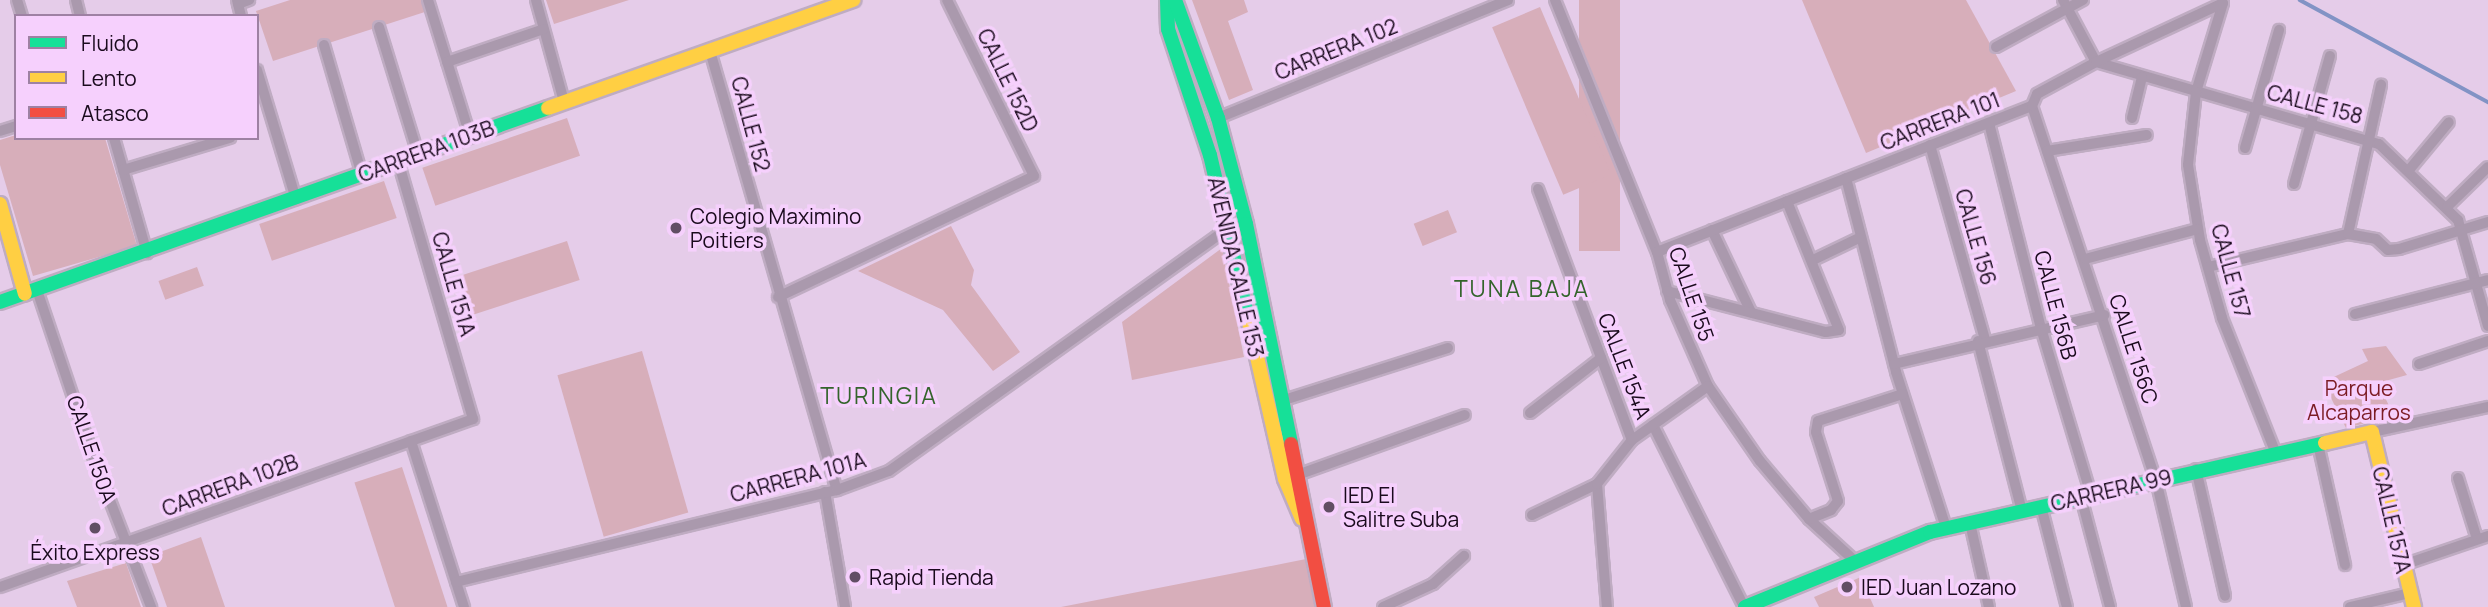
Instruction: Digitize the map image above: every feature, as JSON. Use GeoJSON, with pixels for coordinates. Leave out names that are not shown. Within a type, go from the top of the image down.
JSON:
{"type":"FeatureCollection","features":[{"type":"Feature","properties":{"kind":"street"},"geometry":{"type":"LineString","coordinates":[[237,2],[249,0]]}},
{"type":"Feature","properties":{"kind":"street"},"geometry":{"type":"LineString","coordinates":[[428,0],[470,136]]}},
{"type":"Feature","properties":{"kind":"street"},"geometry":{"type":"LineString","coordinates":[[536,0],[564,102]]}},
{"type":"Feature","properties":{"kind":"street","name":"CALLE 152D"},"geometry":{"type":"LineString","coordinates":[[778,297],[1034,176],[947,0]]}},
{"type":"Feature","properties":{"kind":"street","name":"AVENIDA CALLE 153"},"geometry":{"type":"LineString","coordinates":[[1167,0],[1168,29],[1208,147],[1284,479],[1309,533]]}},
{"type":"Feature","properties":{"kind":"street","name":"AVENIDA CALLE 153"},"geometry":{"type":"LineString","coordinates":[[1175,0],[1218,118],[1246,224],[1300,474],[1324,607]]}},
{"type":"Feature","properties":{"kind":"street","name":"CARRERA 102"},"geometry":{"type":"LineString","coordinates":[[1218,118],[1508,0]]}},
{"type":"Feature","properties":{"kind":"street","name":"CALLE 155"},"geometry":{"type":"LineString","coordinates":[[1555,0],[1657,251],[1667,291],[1708,386],[1735,429],[1809,519],[1856,562]]}},
{"type":"Feature","properties":{"kind":"street"},"geometry":{"type":"LineString","coordinates":[[1996,47],[2065,4],[2083,0]]}},
{"type":"Feature","properties":{"kind":"street","name":"CARRERA 103B"},"geometry":{"type":"LineString","coordinates":[[0,302],[148,253],[846,1]]}},
{"type":"Feature","properties":{"kind":"street","name":"CARRERA 101"},"geometry":{"type":"LineString","coordinates":[[1657,251],[2032,106],[2038,94],[2095,62],[2223,3]]}},
{"type":"Feature","properties":{"kind":"street","name":"CALLE 157"},"geometry":{"type":"LineString","coordinates":[[2223,3],[2196,92],[2189,165],[2198,229],[2222,318],[2275,452]]}},
{"type":"Feature","properties":{"kind":"street"},"geometry":{"type":"LineString","coordinates":[[2065,4],[2095,62]]}},
{"type":"Feature","properties":{"kind":"street"},"geometry":{"type":"LineString","coordinates":[[379,27],[418,154]]}},
{"type":"Feature","properties":{"kind":"street"},"geometry":{"type":"LineString","coordinates":[[447,62],[544,29]]}},
{"type":"Feature","properties":{"kind":"street"},"geometry":{"type":"LineString","coordinates":[[2245,148],[2279,30]]}},
{"type":"Feature","properties":{"kind":"street"},"geometry":{"type":"LineString","coordinates":[[324,44],[362,174]]}},
{"type":"Feature","properties":{"kind":"street","name":"CALLE 152"},"geometry":{"type":"LineString","coordinates":[[710,51],[778,297],[837,490]]}},
{"type":"Feature","properties":{"kind":"street"},"geometry":{"type":"LineString","coordinates":[[2294,184],[2330,56]]}},
{"type":"Feature","properties":{"kind":"street","name":"CALLE 158"},"geometry":{"type":"LineString","coordinates":[[2095,62],[2142,78],[2368,139],[2409,170],[2448,207],[2461,230],[2488,326]]}},
{"type":"Feature","properties":{"kind":"street"},"geometry":{"type":"LineString","coordinates":[[259,77],[296,199]]}},
{"type":"Feature","properties":{"kind":"street"},"geometry":{"type":"LineString","coordinates":[[2132,118],[2142,78]]}},
{"type":"Feature","properties":{"kind":"street"},"geometry":{"type":"LineString","coordinates":[[2348,234],[2381,85]]}},
{"type":"Feature","properties":{"kind":"street","name":"CALLE 156C"},"geometry":{"type":"LineString","coordinates":[[2032,106],[2104,315],[2156,480],[2186,607]]}},
{"type":"Feature","properties":{"kind":"street","name":"CALLE 156B"},"geometry":{"type":"LineString","coordinates":[[1989,122],[2086,496],[2110,607]]}},
{"type":"Feature","properties":{"kind":"street"},"geometry":{"type":"LineString","coordinates":[[2409,170],[2449,122]]}},
{"type":"Feature","properties":{"kind":"street"},"geometry":{"type":"LineString","coordinates":[[2047,151],[2147,135]]}},
{"type":"Feature","properties":{"kind":"street"},"geometry":{"type":"LineString","coordinates":[[115,140],[148,253]]}},
{"type":"Feature","properties":{"kind":"street"},"geometry":{"type":"LineString","coordinates":[[123,170],[223,140]]}},
{"type":"Feature","properties":{"kind":"street","name":"CALLE 156"},"geometry":{"type":"LineString","coordinates":[[1930,145],[1982,341],[2022,511]]}},
{"type":"Feature","properties":{"kind":"street","name":"CALLE 151A"},"geometry":{"type":"LineString","coordinates":[[398,161],[473,419]]}},
{"type":"Feature","properties":{"kind":"street"},"geometry":{"type":"LineString","coordinates":[[2448,207],[2488,167]]}},
{"type":"Feature","properties":{"kind":"street"},"geometry":{"type":"LineString","coordinates":[[1846,178],[1859,238],[1894,364],[1946,528]]}},
{"type":"Feature","properties":{"kind":"street","name":"CALLE 154A"},"geometry":{"type":"LineString","coordinates":[[1538,189],[1632,440]]}},
{"type":"Feature","properties":{"kind":"street"},"geometry":{"type":"LineString","coordinates":[[1667,291],[1826,332],[1839,330],[1787,201]]}},
{"type":"Feature","properties":{"kind":"street","name":"CALLE 150A"},"geometry":{"type":"LineString","coordinates":[[0,204],[152,607]]}},
{"type":"Feature","properties":{"kind":"street"},"geometry":{"type":"LineString","coordinates":[[2208,267],[2348,234],[2376,239],[2388,250],[2488,222]]}},
{"type":"Feature","properties":{"kind":"street","name":"CARRERA 101A"},"geometry":{"type":"LineString","coordinates":[[456,582],[837,490],[903,464],[1028,368],[1228,228],[1246,224]]}},
{"type":"Feature","properties":{"kind":"street"},"geometry":{"type":"LineString","coordinates":[[2085,260],[2198,229]]}},
{"type":"Feature","properties":{"kind":"street"},"geometry":{"type":"LineString","coordinates":[[1712,230],[1752,312]]}},
{"type":"Feature","properties":{"kind":"street"},"geometry":{"type":"LineString","coordinates":[[1813,260],[1859,238]]}},
{"type":"Feature","properties":{"kind":"street"},"geometry":{"type":"LineString","coordinates":[[2355,314],[2488,280]]}},
{"type":"Feature","properties":{"kind":"street"},"geometry":{"type":"LineString","coordinates":[[1894,364],[1982,341],[2104,315]]}},
{"type":"Feature","properties":{"kind":"street"},"geometry":{"type":"LineString","coordinates":[[2419,365],[2488,341]]}},
{"type":"Feature","properties":{"kind":"street"},"geometry":{"type":"LineString","coordinates":[[1284,400],[1448,348]]}},
{"type":"Feature","properties":{"kind":"street"},"geometry":{"type":"LineString","coordinates":[[1530,413],[1601,358]]}},
{"type":"Feature","properties":{"kind":"street"},"geometry":{"type":"LineString","coordinates":[[1532,514],[1597,484],[1632,440],[1708,386]]}},
{"type":"Feature","properties":{"kind":"street"},"geometry":{"type":"LineString","coordinates":[[1809,519],[1831,510],[1838,501],[1816,432],[1818,421],[1903,394]]}},
{"type":"Feature","properties":{"kind":"street","name":"CARRERA 99"},"geometry":{"type":"LineString","coordinates":[[1744,607],[1946,528],[2196,469],[2488,407]]}},
{"type":"Feature","properties":{"kind":"street"},"geometry":{"type":"LineString","coordinates":[[1300,474],[1465,415]]}},
{"type":"Feature","properties":{"kind":"street","name":"CARRERA 102B"},"geometry":{"type":"LineString","coordinates":[[0,587],[473,419]]}},
{"type":"Feature","properties":{"kind":"street","name":"CALLE 154A"},"geometry":{"type":"LineString","coordinates":[[1653,425],[1744,607]]}},
{"type":"Feature","properties":{"kind":"street","name":"CALLE 157A"},"geometry":{"type":"LineString","coordinates":[[2372,432],[2412,600]]}},
{"type":"Feature","properties":{"kind":"street"},"geometry":{"type":"LineString","coordinates":[[411,441],[464,607]]}},
{"type":"Feature","properties":{"kind":"street"},"geometry":{"type":"LineString","coordinates":[[2318,444],[2345,565]]}},
{"type":"Feature","properties":{"kind":"street"},"geometry":{"type":"LineString","coordinates":[[2196,469],[2225,596]]}},
{"type":"Feature","properties":{"kind":"street"},"geometry":{"type":"LineString","coordinates":[[2458,478],[2477,539]]}},
{"type":"Feature","properties":{"kind":"street"},"geometry":{"type":"LineString","coordinates":[[1597,484],[1607,607]]}},
{"type":"Feature","properties":{"kind":"street"},"geometry":{"type":"LineString","coordinates":[[825,492],[845,607]]}},
{"type":"Feature","properties":{"kind":"street"},"geometry":{"type":"LineString","coordinates":[[2041,506],[2067,607]]}},
{"type":"Feature","properties":{"kind":"street"},"geometry":{"type":"LineString","coordinates":[[1970,523],[1989,607]]}},
{"type":"Feature","properties":{"kind":"street"},"geometry":{"type":"LineString","coordinates":[[2403,565],[2488,536]]}},
{"type":"Feature","properties":{"kind":"street"},"geometry":{"type":"LineString","coordinates":[[1383,607],[1433,584],[1464,556]]}},
{"type":"Feature","properties":{"kind":"street"},"geometry":{"type":"LineString","coordinates":[[2350,607],[2412,600]]}},
{"type":"Feature","properties":{"kind":"green space"},"geometry":{"type":"Polygon","coordinates":[[[290,0],[428,0],[431,10],[273,61],[256,11],[290,0]]]}},
{"type":"Feature","properties":{"kind":"green space"},"geometry":{"type":"Polygon","coordinates":[[[546,0],[629,0],[554,24],[546,0]]]}},
{"type":"Feature","properties":{"kind":"green space"},"geometry":{"type":"Polygon","coordinates":[[[1192,0],[1244,0],[1248,12],[1228,21],[1253,90],[1229,100],[1192,0]]]}},
{"type":"Feature","properties":{"kind":"green space"},"geometry":{"type":"Polygon","coordinates":[[[1579,0],[1620,0],[1620,251],[1579,251],[1579,0]]]}},
{"type":"Feature","properties":{"kind":"green space"},"geometry":{"type":"Polygon","coordinates":[[[1802,0],[1966,0],[2016,91],[1866,153],[1802,0]]]}},
{"type":"Feature","properties":{"kind":"green space"},"geometry":{"type":"Polygon","coordinates":[[[1540,7],[1611,175],[1563,195],[1492,27],[1540,7]]]}},
{"type":"Feature","properties":{"kind":"green space"},"geometry":{"type":"Polygon","coordinates":[[[567,118],[580,156],[435,206],[422,168],[567,118]]]}},
{"type":"Feature","properties":{"kind":"green space"},"geometry":{"type":"Polygon","coordinates":[[[14,136],[14,140],[106,140],[137,246],[33,276],[0,165],[0,140],[14,136]]]}},
{"type":"Feature","properties":{"kind":"green space"},"geometry":{"type":"Polygon","coordinates":[[[384,181],[397,218],[272,261],[259,224],[384,181]]]}},
{"type":"Feature","properties":{"kind":"green space"},"geometry":{"type":"Polygon","coordinates":[[[1448,210],[1457,232],[1423,246],[1414,224],[1448,210]]]}},
{"type":"Feature","properties":{"kind":"green space"},"geometry":{"type":"Polygon","coordinates":[[[951,226],[974,270],[971,285],[1020,352],[993,371],[943,310],[858,271],[951,226]]]}},
{"type":"Feature","properties":{"kind":"green space"},"geometry":{"type":"Polygon","coordinates":[[[567,241],[580,280],[468,316],[456,277],[567,241]]]}},
{"type":"Feature","properties":{"kind":"green space"},"geometry":{"type":"Polygon","coordinates":[[[1222,248],[1244,357],[1132,380],[1122,322],[1222,248]]]}},
{"type":"Feature","properties":{"kind":"green space"},"geometry":{"type":"Polygon","coordinates":[[[197,267],[204,286],[165,300],[158,281],[197,267]]]}},
{"type":"Feature","properties":{"kind":"green space","name":"Parque Alcaparros"},"geometry":{"type":"Polygon","coordinates":[[[2386,346],[2407,375],[2378,383],[2394,416],[2346,428],[2323,382],[2368,361],[2362,349],[2386,346]]]}},
{"type":"Feature","properties":{"kind":"green space"},"geometry":{"type":"Polygon","coordinates":[[[642,351],[688,512],[604,537],[557,375],[642,351]]]}},
{"type":"Feature","properties":{"kind":"green space"},"geometry":{"type":"Polygon","coordinates":[[[402,467],[447,607],[395,607],[354,482],[402,467]]]}},
{"type":"Feature","properties":{"kind":"green space"},"geometry":{"type":"Polygon","coordinates":[[[201,537],[225,607],[167,607],[149,556],[201,537]]]}},
{"type":"Feature","properties":{"kind":"green space"},"geometry":{"type":"Polygon","coordinates":[[[1306,559],[1315,607],[1061,607],[1286,563],[1306,559]]]}},
{"type":"Feature","properties":{"kind":"green space"},"geometry":{"type":"Polygon","coordinates":[[[126,563],[141,607],[77,607],[67,581],[126,563]]]}},
{"type":"Feature","properties":{"kind":"green space"},"geometry":{"type":"Polygon","coordinates":[[[1861,577],[1874,607],[1819,607],[1814,597],[1861,577]]]}},
{"type":"Feature","properties":{"kind":"waterway"},"geometry":{"type":"LineString","coordinates":[[2300,0],[2488,102]]}},
{"type":"Feature","properties":{"kind":"traffic: fast"},"geometry":{"type":"LineString","coordinates":[[1167,0],[1168,29],[1210,155],[1249,322]]}},
{"type":"Feature","properties":{"kind":"traffic: fast"},"geometry":{"type":"LineString","coordinates":[[1175,0],[1218,118],[1246,224],[1291,444]]}},
{"type":"Feature","properties":{"kind":"traffic: fast"},"geometry":{"type":"LineString","coordinates":[[0,302],[548,108]]}},
{"type":"Feature","properties":{"kind":"traffic: fast"},"geometry":{"type":"LineString","coordinates":[[1745,607],[1930,532],[2325,443]]}},
{"type":"Feature","properties":{"kind":"traffic: slow"},"geometry":{"type":"LineString","coordinates":[[548,108],[853,0]]}},
{"type":"Feature","properties":{"kind":"traffic: slow"},"geometry":{"type":"LineString","coordinates":[[0,204],[25,294]]}},
{"type":"Feature","properties":{"kind":"traffic: slow"},"geometry":{"type":"LineString","coordinates":[[1249,322],[1285,479],[1302,519]]}},
{"type":"Feature","properties":{"kind":"traffic: slow"},"geometry":{"type":"LineString","coordinates":[[2325,443],[2372,432],[2414,607]]}},
{"type":"Feature","properties":{"kind":"traffic: jam"},"geometry":{"type":"LineString","coordinates":[[1291,444],[1324,607]]}},
{"type":"Feature","properties":{"kind":"place","name":"Colegio Maximino Poitiers"},"geometry":{"type":"Point","coordinates":[676,228]}},
{"type":"Feature","properties":{"kind":"place","name":"IED El Salitre Suba"},"geometry":{"type":"Point","coordinates":[1329,507]}},
{"type":"Feature","properties":{"kind":"place","name":"Éxito Express"},"geometry":{"type":"Point","coordinates":[95,528]}},
{"type":"Feature","properties":{"kind":"place","name":"Rapid Tienda"},"geometry":{"type":"Point","coordinates":[855,577]}},
{"type":"Feature","properties":{"kind":"place","name":"IED Juan Lozano"},"geometry":{"type":"Point","coordinates":[1847,587]}},
{"type":"Feature","properties":{"kind":"district","name":"TUNA BAJA"},"geometry":{"type":"Point","coordinates":[1522,288]}},
{"type":"Feature","properties":{"kind":"district","name":"TURINGIA"},"geometry":{"type":"Point","coordinates":[879,395]}}]}
